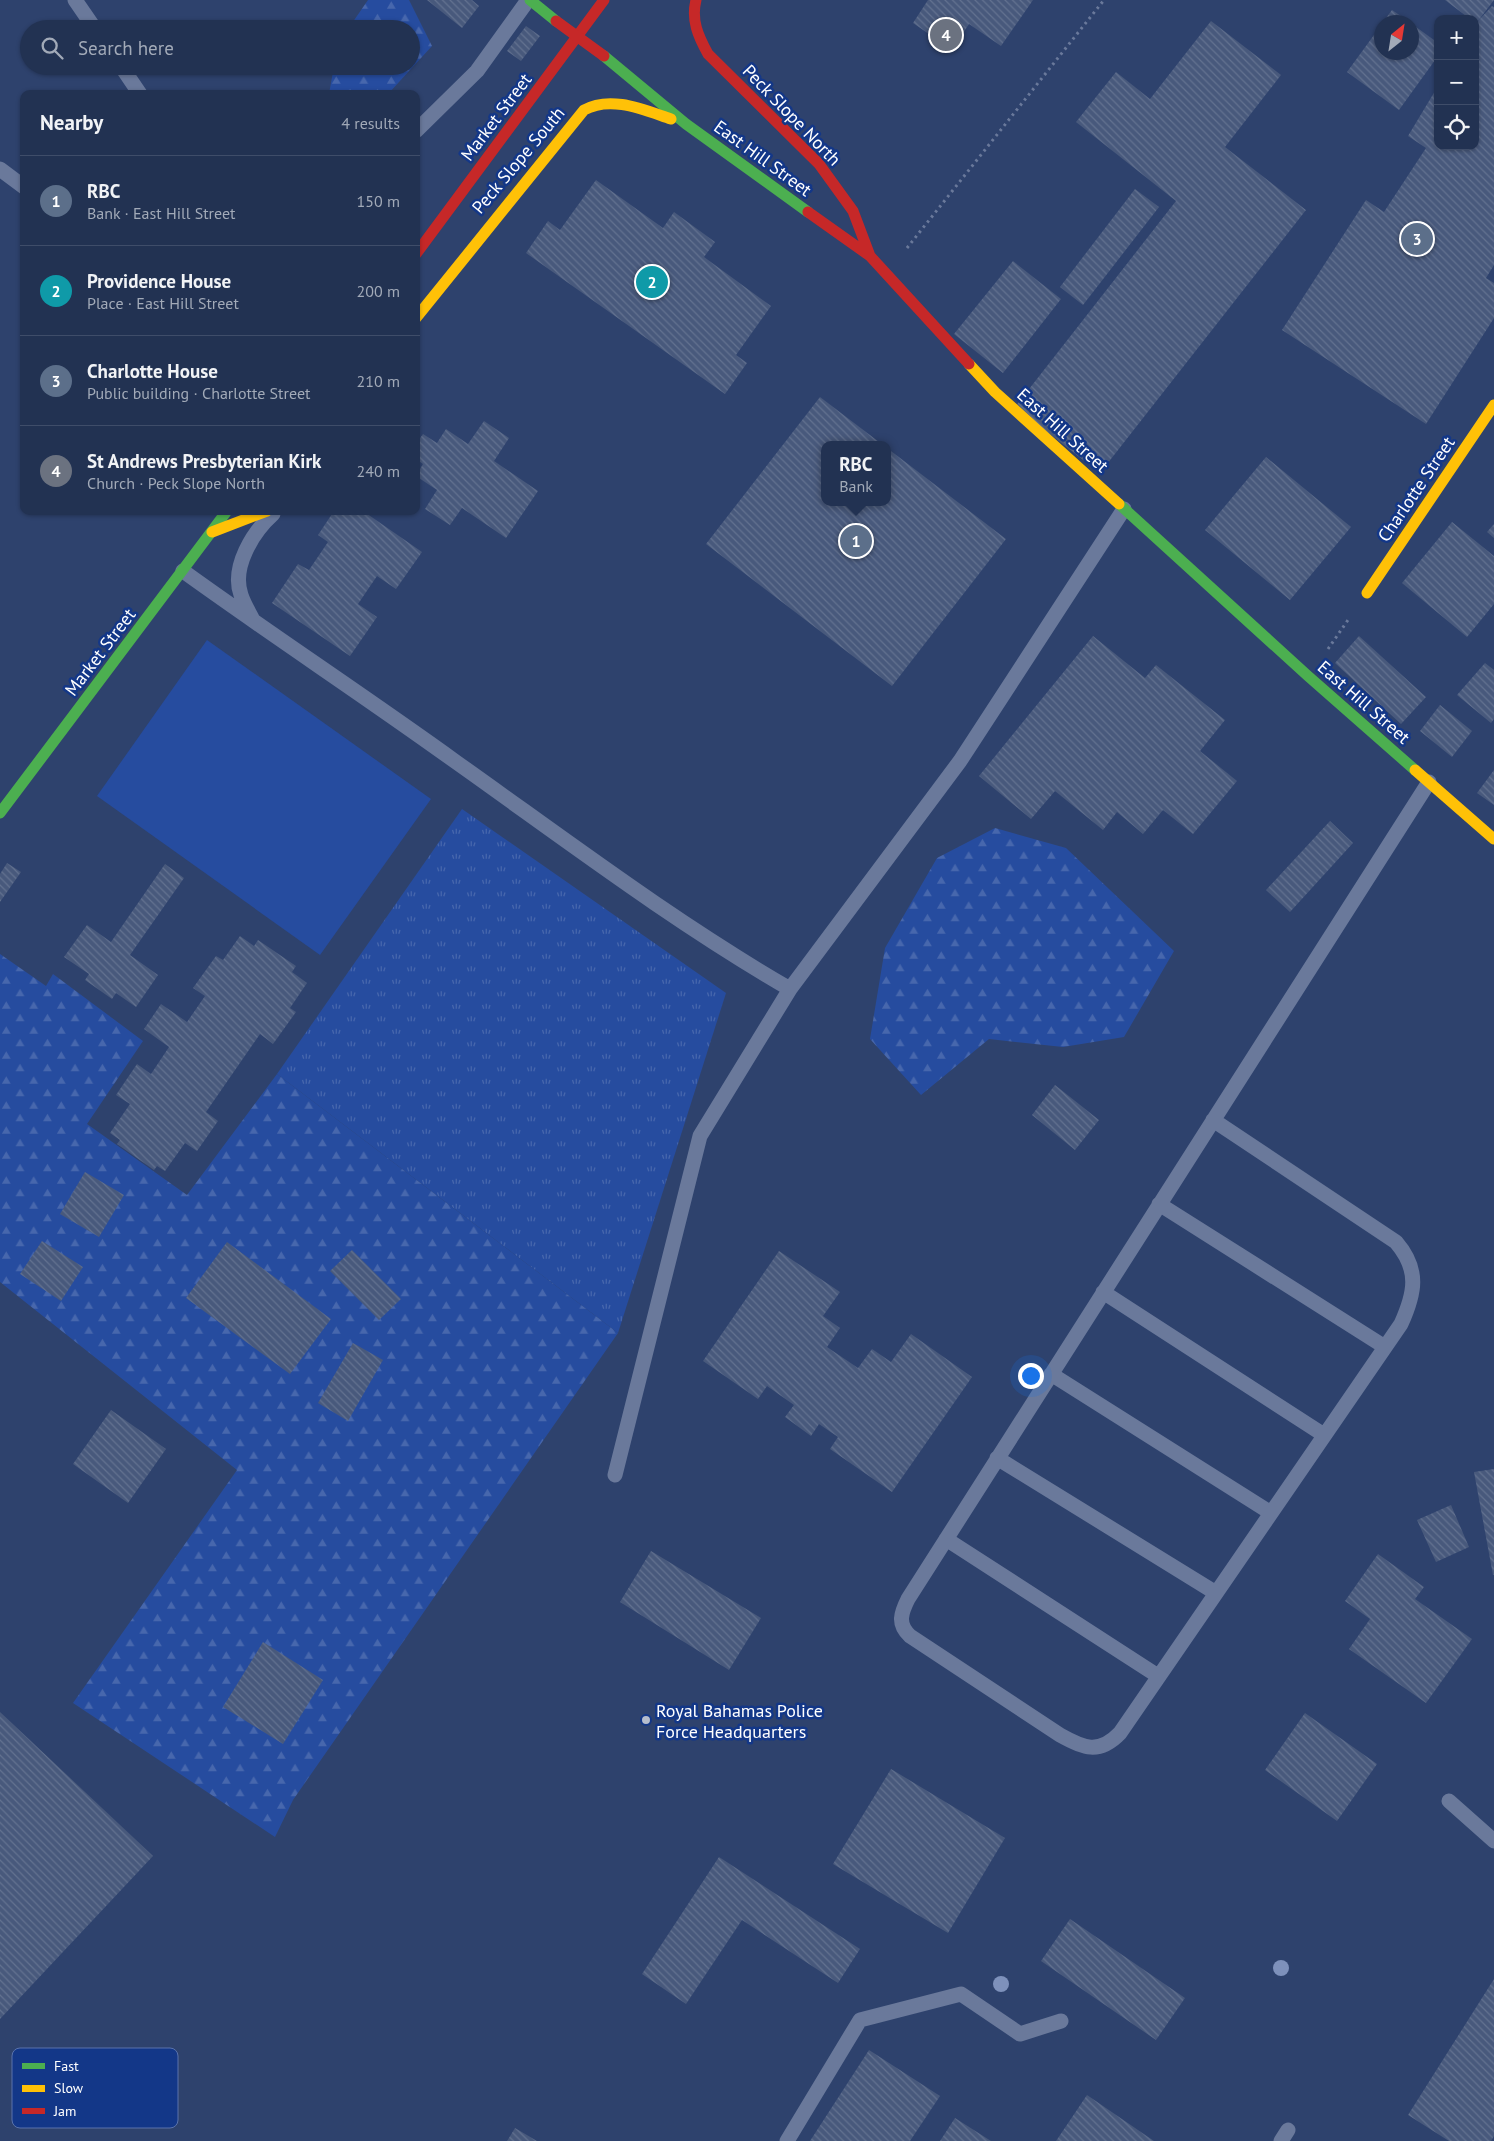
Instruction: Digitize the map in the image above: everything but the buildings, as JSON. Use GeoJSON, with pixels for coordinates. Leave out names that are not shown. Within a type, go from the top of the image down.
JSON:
{"type":"FeatureCollection","features":[{"type":"Feature","properties":{"kind":"main road","name":"East Hill Street"},"geometry":{"type":"LineString","coordinates":[[529,0],[604,56],[686,124],[870,256],[996,392],[1308,676],[1494,839]]}},
{"type":"Feature","properties":{"kind":"main road","name":"Market Street"},"geometry":{"type":"LineString","coordinates":[[420,249],[604,0]]}},
{"type":"Feature","properties":{"kind":"main road","name":"Peck Slope North"},"geometry":{"type":"LineString","coordinates":[[696,0],[693,8],[695,32],[708,54],[820,164],[853,211],[870,256]]}},
{"type":"Feature","properties":{"kind":"main road","name":"Peck Slope South"},"geometry":{"type":"LineString","coordinates":[[420,313],[572,122],[587,108],[606,104],[628,105],[686,124]]}},
{"type":"Feature","properties":{"kind":"main road","name":"Charlotte Street"},"geometry":{"type":"LineString","coordinates":[[1368,593],[1494,405]]}},
{"type":"Feature","properties":{"kind":"main road","name":"Market Street"},"geometry":{"type":"LineString","coordinates":[[0,813],[225,515]]}},
{"type":"Feature","properties":{"kind":"main road"},"geometry":{"type":"LineString","coordinates":[[212,532],[257,515]]}},
{"type":"Feature","properties":{"kind":"lane"},"geometry":{"type":"LineString","coordinates":[[75,0],[89,20]]}},
{"type":"Feature","properties":{"kind":"lane"},"geometry":{"type":"LineString","coordinates":[[420,127],[477,71],[529,0]]}},
{"type":"Feature","properties":{"kind":"lane"},"geometry":{"type":"LineString","coordinates":[[127,75],[137,90]]}},
{"type":"Feature","properties":{"kind":"lane"},"geometry":{"type":"LineString","coordinates":[[0,169],[20,184]]}},
{"type":"Feature","properties":{"kind":"lane"},"geometry":{"type":"LineString","coordinates":[[615,1476],[700,1136],[790,990],[960,761],[1124,508]]}},
{"type":"Feature","properties":{"kind":"lane"},"geometry":{"type":"LineString","coordinates":[[254,622],[240,594],[239,578],[241,564],[248,547],[257,533],[273,515]]}},
{"type":"Feature","properties":{"kind":"lane"},"geometry":{"type":"LineString","coordinates":[[183,571],[254,622],[366,697],[619,878],[741,961],[790,990]]}},
{"type":"Feature","properties":{"kind":"lane"},"geometry":{"type":"LineString","coordinates":[[1213,1120],[1396,1242],[1406,1254],[1412,1268],[1410,1304],[1401,1324],[1120,1733],[1104,1746],[1086,1747],[1060,1735],[903,1630],[900,1624],[902,1610],[997,1458],[1104,1292],[1213,1120],[1429,782]]}},
{"type":"Feature","properties":{"kind":"lane"},"geometry":{"type":"LineString","coordinates":[[1160,1204],[1385,1347]]}},
{"type":"Feature","properties":{"kind":"lane"},"geometry":{"type":"LineString","coordinates":[[1104,1292],[1324,1435]]}},
{"type":"Feature","properties":{"kind":"lane"},"geometry":{"type":"LineString","coordinates":[[1051,1374],[1271,1514]]}},
{"type":"Feature","properties":{"kind":"lane"},"geometry":{"type":"LineString","coordinates":[[997,1458],[1216,1592]]}},
{"type":"Feature","properties":{"kind":"lane"},"geometry":{"type":"LineString","coordinates":[[946,1540],[1158,1676]]}},
{"type":"Feature","properties":{"kind":"lane"},"geometry":{"type":"LineString","coordinates":[[1449,1801],[1494,1841]]}},
{"type":"Feature","properties":{"kind":"lane"},"geometry":{"type":"LineString","coordinates":[[787,2141],[860,2020],[961,1994],[1020,2034],[1061,2021]]}},
{"type":"Feature","properties":{"kind":"path"},"geometry":{"type":"LineString","coordinates":[[928,221],[1104,0]]}},
{"type":"Feature","properties":{"kind":"path"},"geometry":{"type":"LineString","coordinates":[[1308,676],[1368,593]]}},
{"type":"Feature","properties":{"kind":"green space"},"geometry":{"type":"Polygon","coordinates":[[[368,0],[409,0],[419,20],[354,20],[368,0]]]}},
{"type":"Feature","properties":{"kind":"green space"},"geometry":{"type":"Polygon","coordinates":[[[420,22],[432,46],[420,59],[420,22]]]}},
{"type":"Feature","properties":{"kind":"green space"},"geometry":{"type":"Polygon","coordinates":[[[332,75],[405,75],[392,90],[330,90],[332,75]]]}},
{"type":"Feature","properties":{"kind":"green space"},"geometry":{"type":"Polygon","coordinates":[[[207,640],[431,799],[320,955],[97,796],[207,640]]]}},
{"type":"Feature","properties":{"kind":"green space"},"geometry":{"type":"Polygon","coordinates":[[[462,809],[726,993],[618,1333],[277,1074],[462,809]]]}},
{"type":"Feature","properties":{"kind":"green space"},"geometry":{"type":"Polygon","coordinates":[[[995,828],[1066,848],[1174,951],[1124,1037],[1063,1047],[989,1039],[921,1095],[870,1039],[885,948],[937,858],[995,828]]]}},
{"type":"Feature","properties":{"kind":"green space"},"geometry":{"type":"Polygon","coordinates":[[[0,954],[46,986],[53,974],[143,1041],[87,1124],[187,1195],[277,1074],[618,1333],[293,1800],[275,1837],[73,1703],[237,1470],[0,1282],[0,954]]]}},
{"type":"Feature","properties":{"kind":"traffic: fast"},"geometry":{"type":"LineString","coordinates":[[530,0],[556,21]]}},
{"type":"Feature","properties":{"kind":"traffic: fast"},"geometry":{"type":"LineString","coordinates":[[604,56],[686,124],[808,212]]}},
{"type":"Feature","properties":{"kind":"traffic: fast"},"geometry":{"type":"LineString","coordinates":[[1119,504],[1308,676],[1415,770]]}},
{"type":"Feature","properties":{"kind":"traffic: fast"},"geometry":{"type":"LineString","coordinates":[[0,813],[224,515]]}},
{"type":"Feature","properties":{"kind":"traffic: slow"},"geometry":{"type":"LineString","coordinates":[[420,313],[584,110],[594,106],[616,104],[639,108],[671,119]]}},
{"type":"Feature","properties":{"kind":"traffic: slow"},"geometry":{"type":"LineString","coordinates":[[969,364],[995,392],[1119,504]]}},
{"type":"Feature","properties":{"kind":"traffic: slow"},"geometry":{"type":"LineString","coordinates":[[1367,593],[1494,405]]}},
{"type":"Feature","properties":{"kind":"traffic: slow"},"geometry":{"type":"LineString","coordinates":[[212,532],[257,515]]}},
{"type":"Feature","properties":{"kind":"traffic: slow"},"geometry":{"type":"LineString","coordinates":[[1415,770],[1494,839]]}},
{"type":"Feature","properties":{"kind":"traffic: jam"},"geometry":{"type":"LineString","coordinates":[[420,249],[604,0]]}},
{"type":"Feature","properties":{"kind":"traffic: jam"},"geometry":{"type":"LineString","coordinates":[[696,0],[694,14],[696,28],[708,54],[819,164],[853,211],[870,256]]}},
{"type":"Feature","properties":{"kind":"traffic: jam"},"geometry":{"type":"LineString","coordinates":[[556,21],[604,56]]}},
{"type":"Feature","properties":{"kind":"traffic: jam"},"geometry":{"type":"LineString","coordinates":[[808,212],[870,256],[969,364]]}},
{"type":"Feature","properties":{"kind":"place","name":"St Andrews Presbyterian Kirk"},"geometry":{"type":"Point","coordinates":[946,35]}},
{"type":"Feature","properties":{"kind":"place","name":"Charlotte House"},"geometry":{"type":"Point","coordinates":[1417,239]}},
{"type":"Feature","properties":{"kind":"place","name":"Providence House"},"geometry":{"type":"Point","coordinates":[652,282]}},
{"type":"Feature","properties":{"kind":"place","name":"RBC"},"geometry":{"type":"Point","coordinates":[856,541]}},
{"type":"Feature","properties":{"kind":"place","name":"Royal Bahamas Police Force Headquarters"},"geometry":{"type":"Point","coordinates":[646,1720]}}]}
